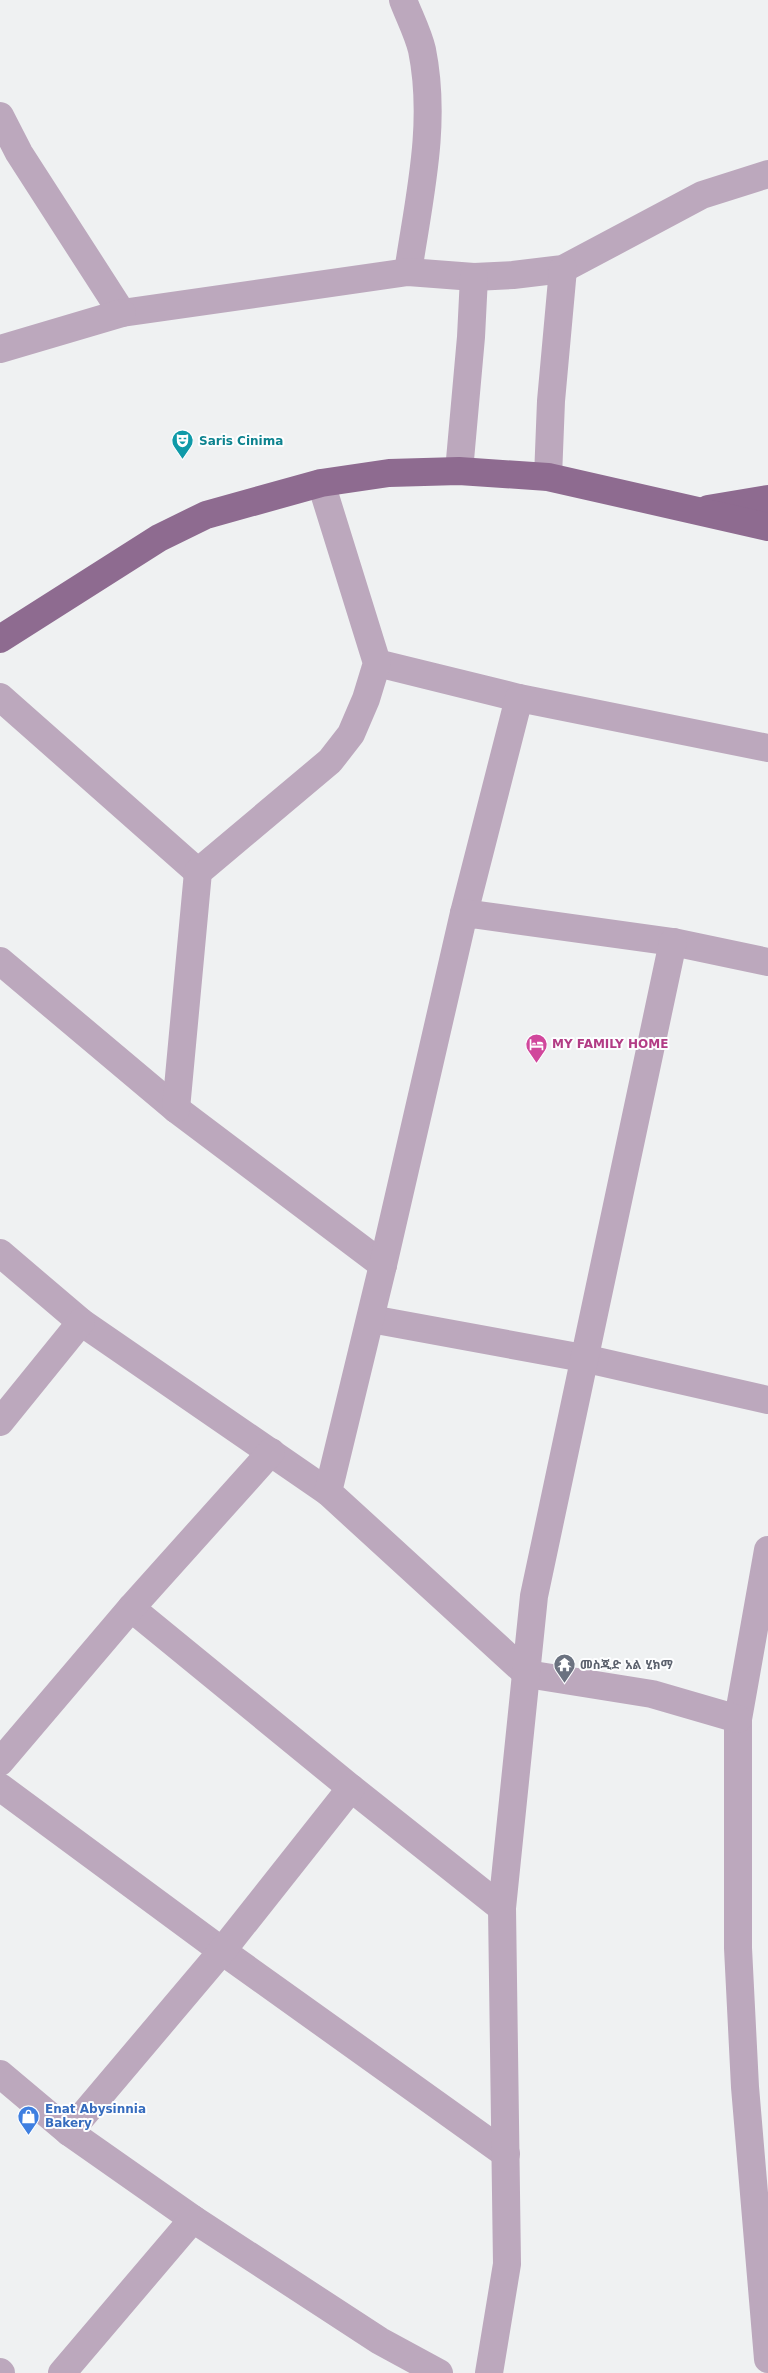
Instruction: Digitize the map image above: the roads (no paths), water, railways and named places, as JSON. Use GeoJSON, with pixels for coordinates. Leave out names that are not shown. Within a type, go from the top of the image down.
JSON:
{"type":"FeatureCollection","features":[{"type":"Feature","properties":{"kind":"main road"},"geometry":{"type":"LineString","coordinates":[[0,639],[158,538],[206,515],[321,483],[389,473],[459,471],[548,477],[768,527]]}},
{"type":"Feature","properties":{"kind":"main road"},"geometry":{"type":"LineString","coordinates":[[696,511],[768,499]]}},
{"type":"Feature","properties":{"kind":"street"},"geometry":{"type":"LineString","coordinates":[[403,0],[422,49],[429,117],[427,146],[408,272]]}},
{"type":"Feature","properties":{"kind":"street"},"geometry":{"type":"LineString","coordinates":[[0,116],[9,157],[122,312]]}},
{"type":"Feature","properties":{"kind":"street"},"geometry":{"type":"LineString","coordinates":[[0,349],[122,312],[408,272],[474,278],[513,276],[563,269],[702,196],[768,174]]}},
{"type":"Feature","properties":{"kind":"street"},"geometry":{"type":"LineString","coordinates":[[548,477],[563,269]]}},
{"type":"Feature","properties":{"kind":"street"},"geometry":{"type":"LineString","coordinates":[[459,471],[471,337],[474,278]]}},
{"type":"Feature","properties":{"kind":"street"},"geometry":{"type":"LineString","coordinates":[[176,1109],[198,872],[330,761],[351,734],[366,699],[377,663],[321,483]]}},
{"type":"Feature","properties":{"kind":"street"},"geometry":{"type":"LineString","coordinates":[[377,663],[520,698],[768,748]]}},
{"type":"Feature","properties":{"kind":"street"},"geometry":{"type":"LineString","coordinates":[[0,697],[198,872]]}},
{"type":"Feature","properties":{"kind":"street"},"geometry":{"type":"LineString","coordinates":[[328,1492],[383,1265],[464,913],[520,698]]}},
{"type":"Feature","properties":{"kind":"street"},"geometry":{"type":"LineString","coordinates":[[464,913],[673,942],[768,962]]}},
{"type":"Feature","properties":{"kind":"street"},"geometry":{"type":"LineString","coordinates":[[489,2373],[507,2264],[502,1908],[534,1596],[583,1358],[673,942]]}},
{"type":"Feature","properties":{"kind":"street"},"geometry":{"type":"LineString","coordinates":[[0,961],[176,1109],[383,1265]]}},
{"type":"Feature","properties":{"kind":"street"},"geometry":{"type":"LineString","coordinates":[[0,1253],[81,1322],[328,1492],[526,1674],[652,1694],[738,1719]]}},
{"type":"Feature","properties":{"kind":"street"},"geometry":{"type":"LineString","coordinates":[[370,1319],[583,1358],[768,1400]]}},
{"type":"Feature","properties":{"kind":"street"},"geometry":{"type":"LineString","coordinates":[[0,1422],[81,1322]]}},
{"type":"Feature","properties":{"kind":"street"},"geometry":{"type":"LineString","coordinates":[[0,1762],[131,1608],[271,1452]]}},
{"type":"Feature","properties":{"kind":"street"},"geometry":{"type":"LineString","coordinates":[[768,1550],[738,1719],[739,1968],[745,2087],[768,2359]]}},
{"type":"Feature","properties":{"kind":"street"},"geometry":{"type":"LineString","coordinates":[[131,1608],[351,1788],[502,1908]]}},
{"type":"Feature","properties":{"kind":"street"},"geometry":{"type":"LineString","coordinates":[[0,1787],[222,1951],[506,2154]]}},
{"type":"Feature","properties":{"kind":"street"},"geometry":{"type":"LineString","coordinates":[[69,2132],[222,1951],[351,1788]]}},
{"type":"Feature","properties":{"kind":"street"},"geometry":{"type":"LineString","coordinates":[[0,2074],[69,2132],[193,2219],[380,2341],[439,2373]]}},
{"type":"Feature","properties":{"kind":"street"},"geometry":{"type":"LineString","coordinates":[[62,2373],[193,2219]]}},
{"type":"Feature","properties":{"kind":"place","name":"Saris Cinima"},"geometry":{"type":"Point","coordinates":[183,460]}},
{"type":"Feature","properties":{"kind":"place","name":"MY FAMILY HOME"},"geometry":{"type":"Point","coordinates":[536,1063]}},
{"type":"Feature","properties":{"kind":"place","name":"መስጂድ አል ሂክማ"},"geometry":{"type":"Point","coordinates":[564,1684]}},
{"type":"Feature","properties":{"kind":"place","name":"Enat Abysinnia Bakery"},"geometry":{"type":"Point","coordinates":[29,2135]}}]}
